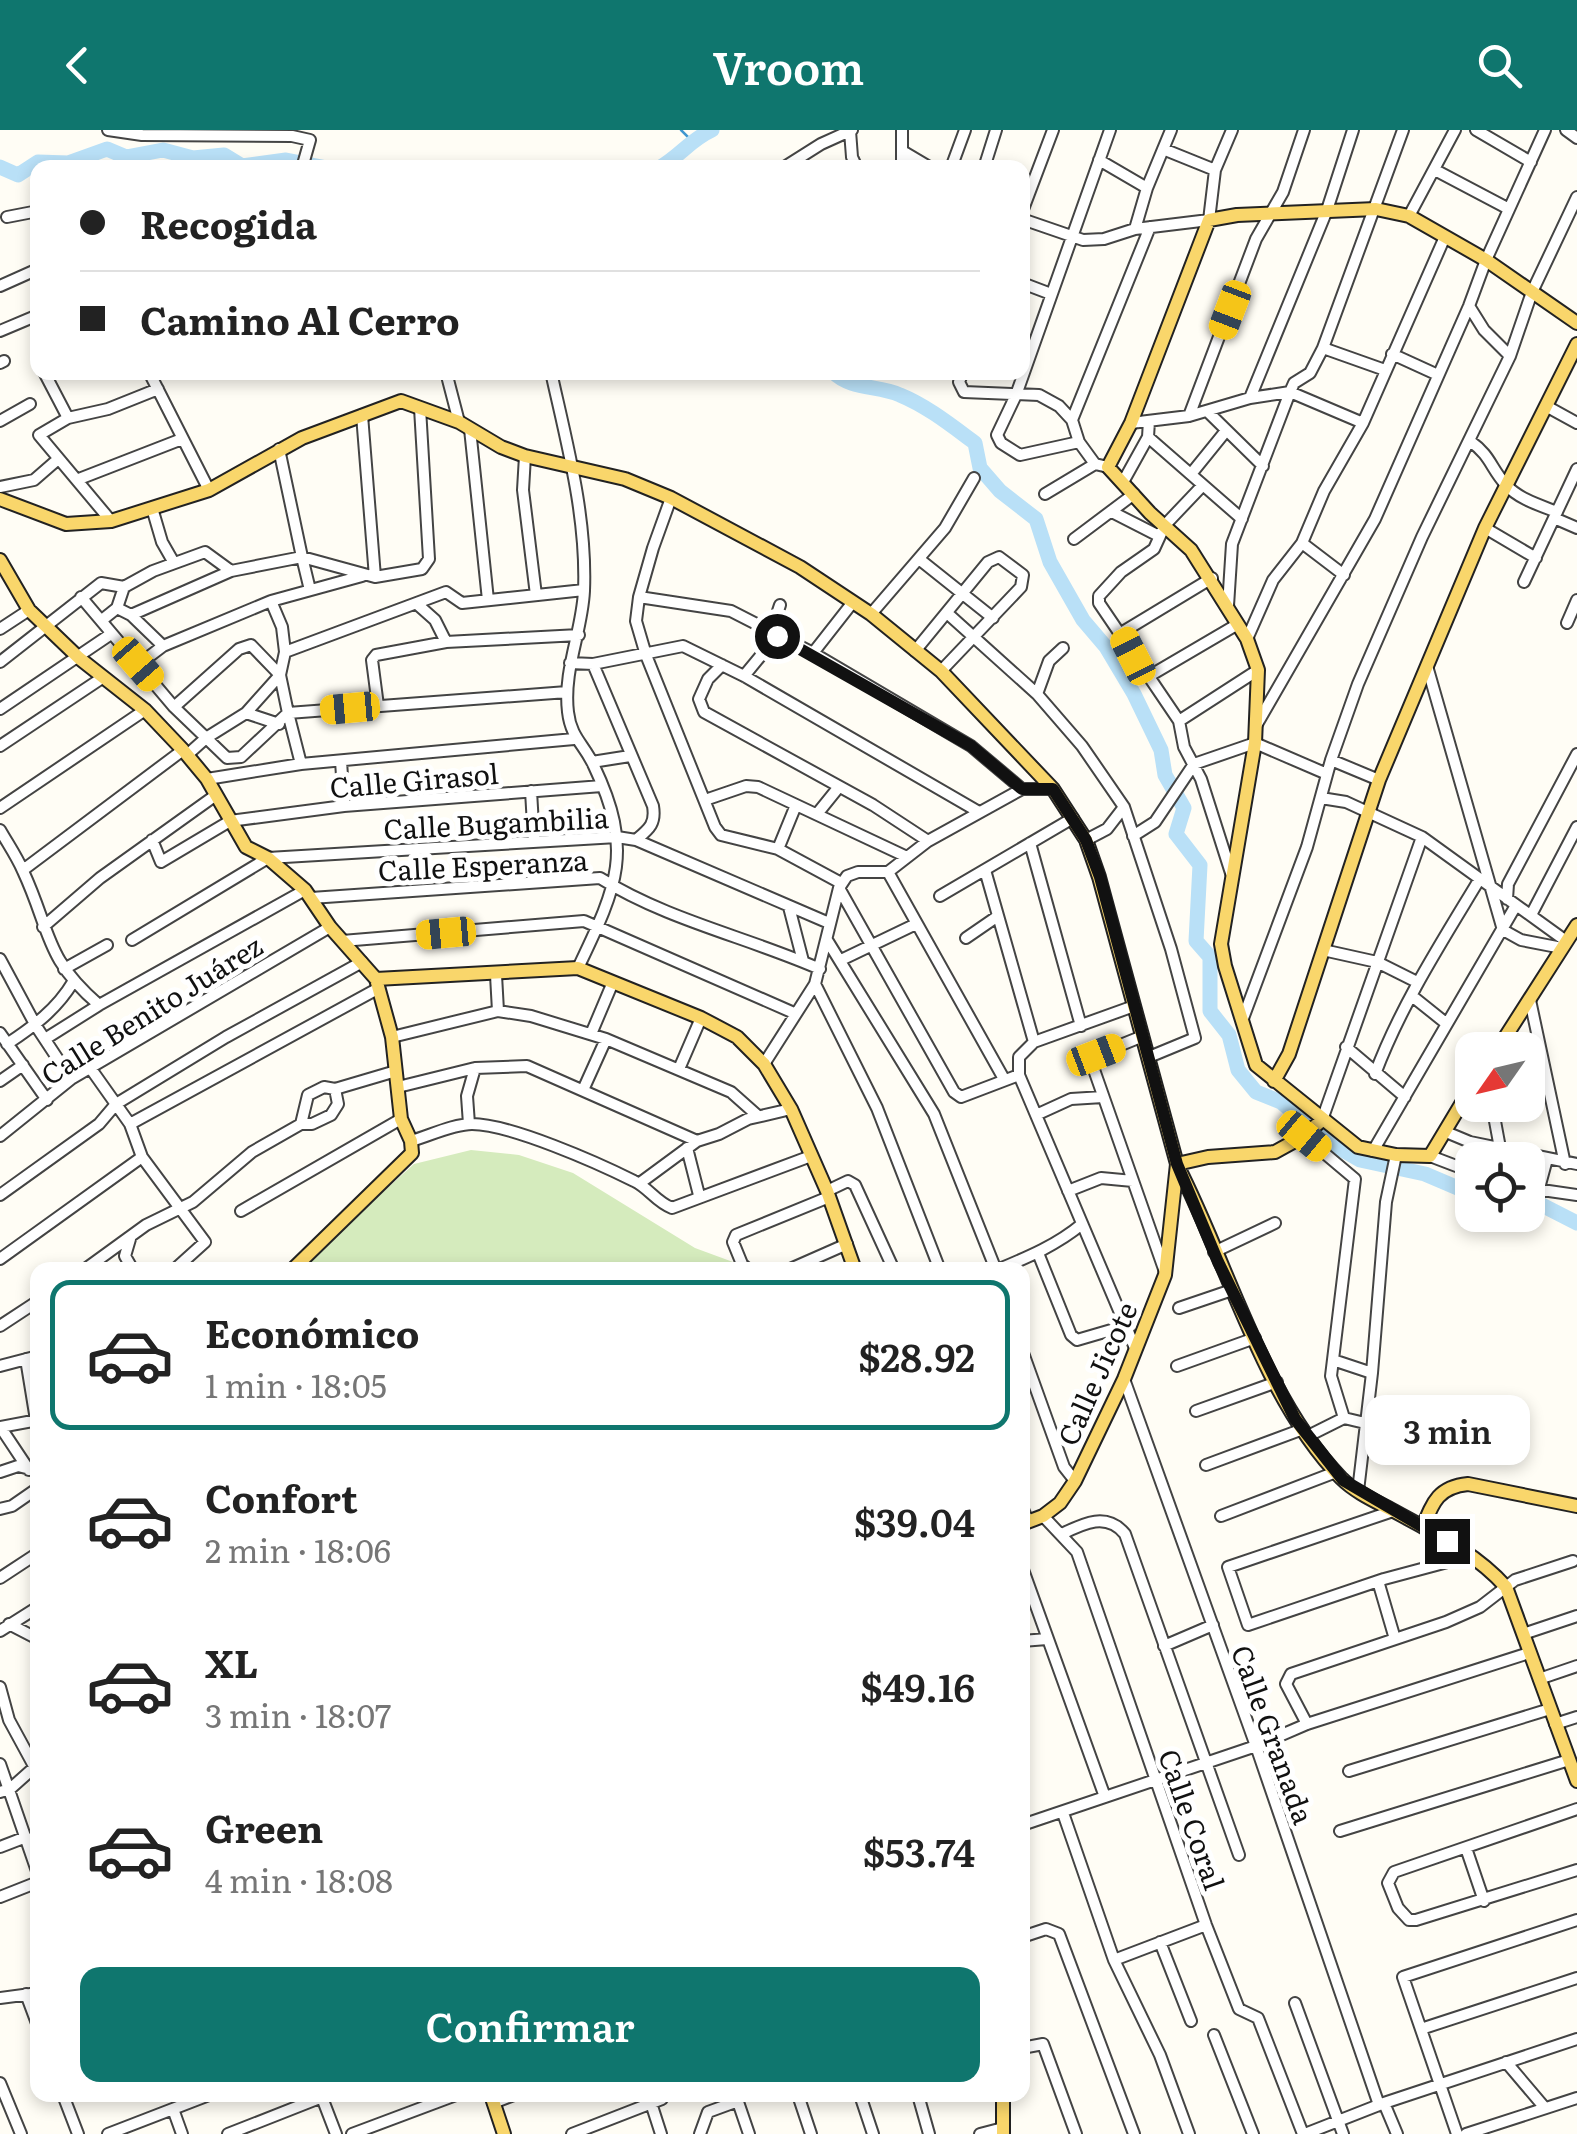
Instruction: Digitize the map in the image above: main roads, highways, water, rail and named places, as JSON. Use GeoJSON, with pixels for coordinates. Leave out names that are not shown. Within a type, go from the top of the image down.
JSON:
{"type":"FeatureCollection","features":[{"type":"Feature","properties":{"kind":"main road"},"geometry":{"type":"LineString","coordinates":[[1455,1116],[1430,1156],[1374,1151],[1358,1146],[1322,1120],[1256,1065],[1221,944],[1255,743],[1258,670],[1238,624],[1191,550],[1162,531],[1134,494],[1102,465],[1131,423],[1209,220],[1376,209],[1409,216],[1486,260],[1577,321]]}},
{"type":"Feature","properties":{"kind":"main road"},"geometry":{"type":"LineString","coordinates":[[1274,1081],[1288,1054],[1379,780],[1485,528],[1577,344]]}},
{"type":"Feature","properties":{"kind":"main road"},"geometry":{"type":"LineString","coordinates":[[0,498],[66,524],[111,522],[209,490],[279,449],[400,401],[465,425],[501,447],[525,456],[625,479],[672,498],[800,567],[871,614],[916,650],[1053,789],[1086,840],[1177,1164],[1232,1290],[1305,1432],[1336,1472],[1358,1491],[1470,1556],[1490,1569],[1506,1587],[1577,1781]]}},
{"type":"Feature","properties":{"kind":"main road"},"geometry":{"type":"LineString","coordinates":[[0,560],[5,579],[30,610],[79,658],[144,710],[185,753],[207,778],[246,847],[268,858],[308,894],[378,984],[392,1036],[400,1118],[412,1152],[300,1262]]}},
{"type":"Feature","properties":{"kind":"main road"},"geometry":{"type":"LineString","coordinates":[[1510,1032],[1577,925]]}},
{"type":"Feature","properties":{"kind":"main road"},"geometry":{"type":"LineString","coordinates":[[378,984],[578,968],[701,1018],[737,1037],[764,1064],[791,1110],[853,1262]]}},
{"type":"Feature","properties":{"kind":"main road"},"geometry":{"type":"LineString","coordinates":[[1177,1164],[1208,1157],[1274,1152],[1304,1136],[1322,1120]]}},
{"type":"Feature","properties":{"kind":"main road","name":"Calle Jicote"},"geometry":{"type":"LineString","coordinates":[[1030,1521],[1060,1504],[1124,1379],[1166,1275],[1177,1164]]}},
{"type":"Feature","properties":{"kind":"main road"},"geometry":{"type":"LineString","coordinates":[[1423,1527],[1432,1503],[1442,1491],[1468,1484],[1577,1506]]}},
{"type":"Feature","properties":{"kind":"main road"},"geometry":{"type":"LineString","coordinates":[[493,2102],[504,2134]]}},
{"type":"Feature","properties":{"kind":"main road"},"geometry":{"type":"LineString","coordinates":[[1002,2131],[1003,2102]]}},
{"type":"Feature","properties":{"kind":"waterway"},"geometry":{"type":"LineString","coordinates":[[681,130],[690,139]]}},
{"type":"Feature","properties":{"kind":"waterway"},"geometry":{"type":"LineString","coordinates":[[670,160],[712,130]]}},
{"type":"Feature","properties":{"kind":"waterway"},"geometry":{"type":"LineString","coordinates":[[76,160],[107,149],[126,157],[163,150],[193,158],[224,155],[232,160]]}},
{"type":"Feature","properties":{"kind":"waterway"},"geometry":{"type":"LineString","coordinates":[[0,167],[18,175],[30,167]]}},
{"type":"Feature","properties":{"kind":"waterway"},"geometry":{"type":"LineString","coordinates":[[844,380],[900,395],[948,423],[975,443],[980,468],[1000,491],[1036,519],[1050,562],[1083,620],[1106,647],[1134,694],[1161,750],[1165,775],[1184,808],[1176,834],[1200,865],[1196,941],[1210,957],[1210,1011],[1229,1035],[1238,1070],[1256,1092],[1281,1102],[1327,1141],[1360,1160],[1425,1174],[1455,1187]]}},
{"type":"Feature","properties":{"kind":"waterway"},"geometry":{"type":"LineString","coordinates":[[1545,1207],[1577,1223]]}}]}
